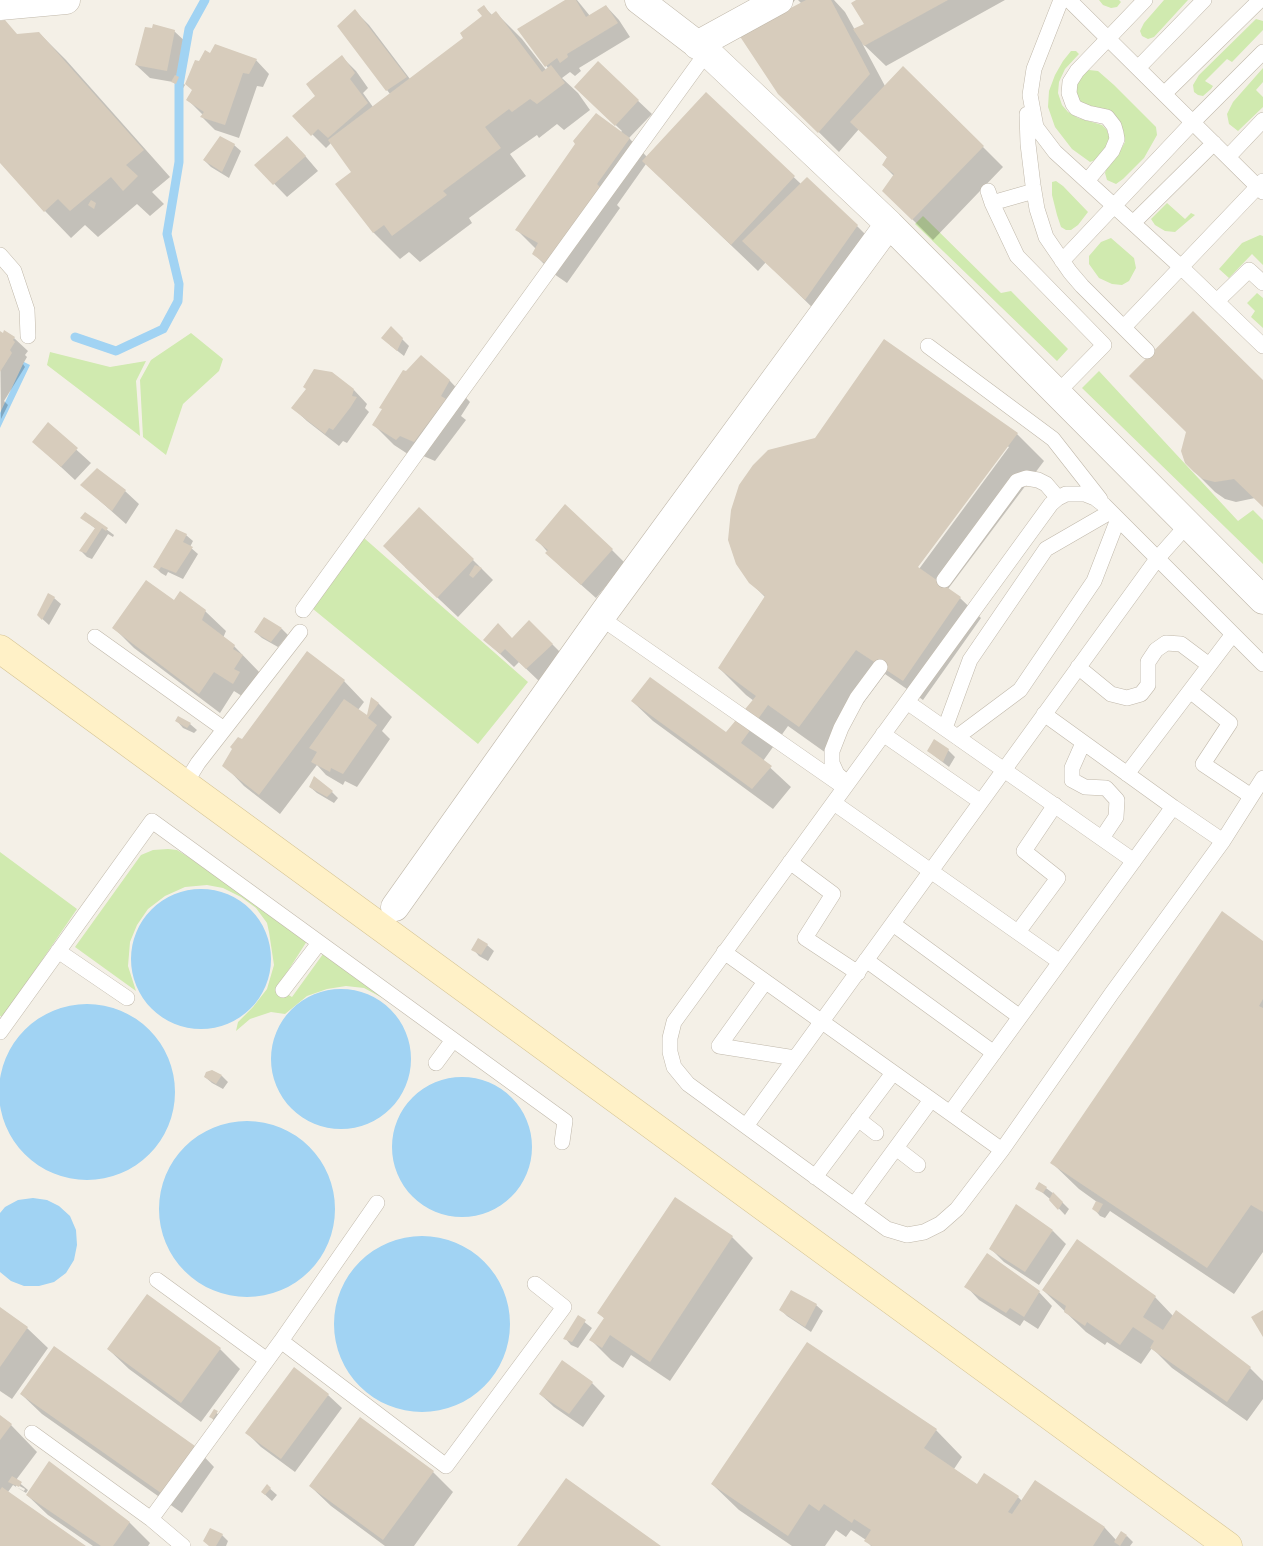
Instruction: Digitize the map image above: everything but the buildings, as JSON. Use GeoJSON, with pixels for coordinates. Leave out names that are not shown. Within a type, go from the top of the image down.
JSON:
{"type":"FeatureCollection","features":[{"type":"Feature","properties":{"kind":"street"},"geometry":{"type":"LineString","coordinates":[[0,6],[65,0]]}},
{"type":"Feature","properties":{"kind":"street"},"geometry":{"type":"LineString","coordinates":[[639,0],[702,48],[889,224],[1263,600]]}},
{"type":"Feature","properties":{"kind":"street"},"geometry":{"type":"LineString","coordinates":[[702,48],[779,0]]}},
{"type":"Feature","properties":{"kind":"street"},"geometry":{"type":"LineString","coordinates":[[395,907],[601,618],[889,224]]}},
{"type":"Feature","properties":{"kind":"street"},"geometry":{"type":"LineString","coordinates":[[0,649],[1228,1546]]}},
{"type":"Feature","properties":{"kind":"lane"},"geometry":{"type":"LineString","coordinates":[[1061,0],[1034,69],[1028,112],[1028,144],[1037,209],[1046,237],[1062,261],[1082,286],[1147,351]]}},
{"type":"Feature","properties":{"kind":"lane"},"geometry":{"type":"LineString","coordinates":[[1070,0],[1228,157],[1261,186],[1124,328]]}},
{"type":"Feature","properties":{"kind":"lane"},"geometry":{"type":"LineString","coordinates":[[1087,181],[1112,151],[1117,139],[1116,132],[1112,122],[1107,117],[1093,115],[1076,108],[1071,99],[1069,88],[1077,71],[1145,0]]}},
{"type":"Feature","properties":{"kind":"lane"},"geometry":{"type":"LineString","coordinates":[[1138,68],[1204,0]]}},
{"type":"Feature","properties":{"kind":"lane"},"geometry":{"type":"LineString","coordinates":[[1164,94],[1260,0],[1263,3]]}},
{"type":"Feature","properties":{"kind":"lane"},"geometry":{"type":"LineString","coordinates":[[303,610],[702,48]]}},
{"type":"Feature","properties":{"kind":"lane"},"geometry":{"type":"LineString","coordinates":[[1062,261],[1193,122],[1263,52]]}},
{"type":"Feature","properties":{"kind":"lane"},"geometry":{"type":"LineString","coordinates":[[1030,95],[1036,127],[1055,152],[1181,267],[1263,346]]}},
{"type":"Feature","properties":{"kind":"lane"},"geometry":{"type":"LineString","coordinates":[[1228,157],[1263,120]]}},
{"type":"Feature","properties":{"kind":"lane"},"geometry":{"type":"LineString","coordinates":[[1133,223],[1214,143]]}},
{"type":"Feature","properties":{"kind":"lane"},"geometry":{"type":"LineString","coordinates":[[1034,192],[990,197],[1017,256],[1104,345],[1057,393]]}},
{"type":"Feature","properties":{"kind":"lane"},"geometry":{"type":"LineString","coordinates":[[0,255],[14,271],[26,310],[28,336]]}},
{"type":"Feature","properties":{"kind":"lane"},"geometry":{"type":"LineString","coordinates":[[1217,301],[1249,270],[1263,283]]}},
{"type":"Feature","properties":{"kind":"lane"},"geometry":{"type":"LineString","coordinates":[[928,346],[1053,439],[1111,512]]}},
{"type":"Feature","properties":{"kind":"lane"},"geometry":{"type":"LineString","coordinates":[[944,580],[1017,481],[1026,478],[1038,480],[1046,484],[1058,498]]}},
{"type":"Feature","properties":{"kind":"lane"},"geometry":{"type":"LineString","coordinates":[[1263,664],[1096,498],[1085,494],[1066,494],[1058,498],[1051,504],[674,1022],[670,1038],[670,1052],[674,1067],[688,1084],[886,1228],[907,1235],[924,1232],[940,1224],[957,1209],[1002,1150],[1112,993],[1223,841],[1263,778]]}},
{"type":"Feature","properties":{"kind":"lane"},"geometry":{"type":"LineString","coordinates":[[951,733],[970,660],[1046,549],[1111,512]]}},
{"type":"Feature","properties":{"kind":"lane"},"geometry":{"type":"LineString","coordinates":[[951,733],[1020,690],[1094,581],[1111,512]]}},
{"type":"Feature","properties":{"kind":"lane"},"geometry":{"type":"LineString","coordinates":[[746,1126],[1157,558],[1188,524]]}},
{"type":"Feature","properties":{"kind":"lane"},"geometry":{"type":"LineString","coordinates":[[601,618],[846,785]]}},
{"type":"Feature","properties":{"kind":"lane"},"geometry":{"type":"LineString","coordinates":[[185,784],[198,762],[300,632]]}},
{"type":"Feature","properties":{"kind":"lane"},"geometry":{"type":"LineString","coordinates":[[1127,774],[1233,634]]}},
{"type":"Feature","properties":{"kind":"lane"},"geometry":{"type":"LineString","coordinates":[[94,637],[224,729]]}},
{"type":"Feature","properties":{"kind":"lane"},"geometry":{"type":"LineString","coordinates":[[1078,667],[1111,694],[1127,698],[1141,694],[1148,685],[1148,662],[1156,650],[1166,642],[1181,644],[1209,665]]}},
{"type":"Feature","properties":{"kind":"lane"},"geometry":{"type":"LineString","coordinates":[[846,785],[837,774],[832,763],[832,751],[841,728],[857,698],[880,667]]}},
{"type":"Feature","properties":{"kind":"lane"},"geometry":{"type":"LineString","coordinates":[[1190,691],[1230,723],[1203,764],[1251,796]]}},
{"type":"Feature","properties":{"kind":"lane"},"geometry":{"type":"LineString","coordinates":[[907,702],[1134,861]]}},
{"type":"Feature","properties":{"kind":"lane"},"geometry":{"type":"LineString","coordinates":[[1044,714],[1223,841]]}},
{"type":"Feature","properties":{"kind":"lane"},"geometry":{"type":"LineString","coordinates":[[883,734],[981,802]]}},
{"type":"Feature","properties":{"kind":"lane"},"geometry":{"type":"LineString","coordinates":[[1083,743],[1072,768],[1072,780],[1085,787],[1106,788],[1117,800],[1116,817],[1102,838]]}},
{"type":"Feature","properties":{"kind":"lane"},"geometry":{"type":"LineString","coordinates":[[834,803],[1060,962]]}},
{"type":"Feature","properties":{"kind":"lane"},"geometry":{"type":"LineString","coordinates":[[1018,932],[1058,878],[1024,851],[1055,805]]}},
{"type":"Feature","properties":{"kind":"lane"},"geometry":{"type":"LineString","coordinates":[[950,1113],[1173,807]]}},
{"type":"Feature","properties":{"kind":"lane"},"geometry":{"type":"LineString","coordinates":[[0,1031],[152,821],[565,1122],[562,1142]]}},
{"type":"Feature","properties":{"kind":"lane"},"geometry":{"type":"LineString","coordinates":[[790,862],[833,894],[805,938],[858,973]]}},
{"type":"Feature","properties":{"kind":"lane"},"geometry":{"type":"LineString","coordinates":[[893,924],[1020,1017]]}},
{"type":"Feature","properties":{"kind":"lane"},"geometry":{"type":"LineString","coordinates":[[283,990],[319,943]]}},
{"type":"Feature","properties":{"kind":"lane"},"geometry":{"type":"LineString","coordinates":[[58,951],[127,998]]}},
{"type":"Feature","properties":{"kind":"lane"},"geometry":{"type":"LineString","coordinates":[[724,952],[1002,1150]]}},
{"type":"Feature","properties":{"kind":"lane"},"geometry":{"type":"LineString","coordinates":[[866,960],[994,1053]]}},
{"type":"Feature","properties":{"kind":"lane"},"geometry":{"type":"LineString","coordinates":[[766,982],[719,1046],[795,1058]]}},
{"type":"Feature","properties":{"kind":"lane"},"geometry":{"type":"LineString","coordinates":[[436,1063],[453,1040]]}},
{"type":"Feature","properties":{"kind":"lane"},"geometry":{"type":"LineString","coordinates":[[815,1176],[893,1073]]}},
{"type":"Feature","properties":{"kind":"lane"},"geometry":{"type":"LineString","coordinates":[[854,1205],[932,1100]]}},
{"type":"Feature","properties":{"kind":"lane"},"geometry":{"type":"LineString","coordinates":[[858,1119],[876,1133]]}},
{"type":"Feature","properties":{"kind":"lane"},"geometry":{"type":"LineString","coordinates":[[896,1148],[918,1165]]}},
{"type":"Feature","properties":{"kind":"lane"},"geometry":{"type":"LineString","coordinates":[[151,1519],[281,1341],[377,1204]]}},
{"type":"Feature","properties":{"kind":"lane"},"geometry":{"type":"LineString","coordinates":[[157,1280],[267,1360]]}},
{"type":"Feature","properties":{"kind":"lane"},"geometry":{"type":"LineString","coordinates":[[281,1341],[446,1466],[564,1307],[535,1284]]}},
{"type":"Feature","properties":{"kind":"lane"},"geometry":{"type":"LineString","coordinates":[[32,1434],[151,1519],[183,1546]]}},
{"type":"Feature","properties":{"kind":"green space"},"geometry":{"type":"Polygon","coordinates":[[[1099,0],[1119,0],[1121,2],[1117,7],[1111,8],[1103,5],[1099,0]]]}},
{"type":"Feature","properties":{"kind":"green space"},"geometry":{"type":"Polygon","coordinates":[[[1164,0],[1188,0],[1154,37],[1148,39],[1142,36],[1140,31],[1144,23],[1164,0]]]}},
{"type":"Feature","properties":{"kind":"green space"},"geometry":{"type":"Polygon","coordinates":[[[1256,19],[1263,21],[1263,30],[1232,62],[1227,59],[1205,81],[1213,86],[1211,89],[1203,96],[1194,92],[1193,85],[1199,75],[1256,19]]]}},
{"type":"Feature","properties":{"kind":"green space"},"geometry":{"type":"Polygon","coordinates":[[[1071,51],[1076,51],[1079,54],[1065,69],[1059,82],[1058,93],[1062,105],[1068,112],[1078,118],[1102,125],[1107,130],[1110,140],[1106,150],[1098,159],[1090,162],[1072,149],[1055,127],[1048,107],[1049,91],[1055,75],[1071,51]]]}},
{"type":"Feature","properties":{"kind":"green space"},"geometry":{"type":"Polygon","coordinates":[[[1263,68],[1263,82],[1256,90],[1263,97],[1263,107],[1238,131],[1229,124],[1227,114],[1233,102],[1263,68]]]}},
{"type":"Feature","properties":{"kind":"green space"},"geometry":{"type":"Polygon","coordinates":[[[1089,70],[1098,71],[1156,127],[1157,135],[1144,158],[1116,184],[1107,180],[1105,173],[1107,167],[1119,153],[1125,142],[1119,120],[1109,113],[1084,106],[1076,99],[1075,83],[1082,73],[1089,70]]]}},
{"type":"Feature","properties":{"kind":"green space"},"geometry":{"type":"Polygon","coordinates":[[[1056,181],[1088,212],[1078,225],[1071,230],[1061,227],[1057,215],[1052,195],[1052,182],[1056,181]]]}},
{"type":"Feature","properties":{"kind":"green space"},"geometry":{"type":"Polygon","coordinates":[[[1167,203],[1185,219],[1191,213],[1195,215],[1175,232],[1165,231],[1155,225],[1151,219],[1167,203]]]}},
{"type":"Feature","properties":{"kind":"green space"},"geometry":{"type":"Polygon","coordinates":[[[923,216],[1001,293],[1011,291],[1068,349],[1057,361],[915,224],[923,216]]]}},
{"type":"Feature","properties":{"kind":"green space"},"geometry":{"type":"Polygon","coordinates":[[[1260,235],[1263,236],[1263,265],[1252,254],[1229,278],[1219,269],[1242,243],[1260,235]]]}},
{"type":"Feature","properties":{"kind":"green space"},"geometry":{"type":"Polygon","coordinates":[[[1111,238],[1134,258],[1136,268],[1129,281],[1122,285],[1112,284],[1099,278],[1089,264],[1089,256],[1101,242],[1111,238]]]}},
{"type":"Feature","properties":{"kind":"green space"},"geometry":{"type":"Polygon","coordinates":[[[1257,293],[1263,298],[1263,328],[1251,317],[1255,311],[1247,303],[1257,293]]]}},
{"type":"Feature","properties":{"kind":"green space"},"geometry":{"type":"Polygon","coordinates":[[[191,333],[223,359],[219,371],[183,404],[166,455],[143,437],[140,380],[151,360],[191,333]]]}},
{"type":"Feature","properties":{"kind":"green space"},"geometry":{"type":"Polygon","coordinates":[[[50,352],[110,367],[146,361],[136,381],[140,436],[47,365],[50,352]]]}},
{"type":"Feature","properties":{"kind":"green space"},"geometry":{"type":"Polygon","coordinates":[[[1099,371],[1238,521],[1253,510],[1263,520],[1263,564],[1082,388],[1099,371]]]}},
{"type":"Feature","properties":{"kind":"green space"},"geometry":{"type":"Polygon","coordinates":[[[364,538],[528,682],[478,744],[313,609],[364,538]]]}},
{"type":"Feature","properties":{"kind":"green space"},"geometry":{"type":"Polygon","coordinates":[[[153,850],[177,850],[198,863],[307,941],[277,988],[292,997],[323,954],[392,1003],[364,988],[346,986],[327,989],[307,996],[285,1014],[271,1012],[250,1019],[236,1031],[238,1022],[267,989],[274,965],[269,932],[267,923],[256,908],[241,897],[223,888],[207,885],[185,887],[165,896],[148,909],[137,925],[130,942],[128,966],[136,991],[75,947],[141,855],[153,850]]]}},
{"type":"Feature","properties":{"kind":"green space"},"geometry":{"type":"Polygon","coordinates":[[[0,852],[77,909],[3,1017],[0,1016],[0,852]]]}},
{"type":"Feature","properties":{"kind":"water"},"geometry":{"type":"Polygon","coordinates":[[[24,362],[30,365],[0,428],[0,413],[24,362]]]}},
{"type":"Feature","properties":{"kind":"water"},"geometry":{"type":"Polygon","coordinates":[[[201,889],[215,890],[228,894],[251,909],[266,932],[270,945],[270,973],[266,986],[251,1009],[228,1024],[215,1028],[201,1029],[187,1028],[174,1024],[151,1009],[136,986],[132,973],[131,959],[132,945],[136,932],[151,909],[174,894],[187,890],[201,889]]]}},
{"type":"Feature","properties":{"kind":"water"},"geometry":{"type":"Polygon","coordinates":[[[341,989],[355,990],[368,994],[390,1010],[406,1032],[410,1045],[410,1073],[406,1086],[390,1108],[368,1124],[355,1128],[341,1129],[327,1128],[314,1124],[292,1108],[276,1086],[272,1073],[271,1059],[272,1045],[276,1032],[292,1010],[314,994],[327,990],[341,989]]]}},
{"type":"Feature","properties":{"kind":"water"},"geometry":{"type":"Polygon","coordinates":[[[96,1004],[121,1010],[129,1014],[155,1036],[169,1058],[174,1075],[174,1109],[169,1126],[155,1148],[143,1160],[121,1174],[104,1179],[78,1180],[53,1174],[45,1170],[19,1148],[5,1126],[0,1109],[-1,1083],[5,1058],[9,1050],[31,1024],[53,1010],[70,1005],[96,1004]]]}},
{"type":"Feature","properties":{"kind":"water"},"geometry":{"type":"Polygon","coordinates":[[[462,1077],[476,1078],[489,1082],[511,1098],[527,1120],[531,1133],[531,1161],[527,1174],[511,1196],[489,1212],[476,1216],[462,1217],[448,1216],[435,1212],[413,1196],[397,1174],[393,1161],[392,1147],[393,1133],[397,1120],[413,1098],[435,1082],[448,1078],[462,1077]]]}},
{"type":"Feature","properties":{"kind":"water"},"geometry":{"type":"Polygon","coordinates":[[[256,1121],[289,1131],[315,1153],[325,1167],[331,1183],[334,1192],[334,1226],[325,1251],[303,1277],[289,1287],[264,1296],[238,1297],[205,1287],[179,1265],[169,1251],[160,1226],[159,1200],[169,1167],[191,1141],[205,1131],[230,1122],[256,1121]]]}},
{"type":"Feature","properties":{"kind":"water"},"geometry":{"type":"Polygon","coordinates":[[[33,1198],[47,1200],[59,1206],[70,1216],[76,1230],[77,1245],[74,1260],[66,1273],[54,1282],[39,1286],[24,1286],[11,1281],[0,1272],[0,1213],[5,1207],[18,1200],[33,1198]]]}},
{"type":"Feature","properties":{"kind":"water"},"geometry":{"type":"Polygon","coordinates":[[[431,1236],[464,1246],[490,1268],[500,1282],[506,1298],[509,1307],[509,1341],[500,1366],[478,1392],[464,1402],[439,1411],[413,1412],[380,1402],[354,1380],[344,1366],[335,1341],[334,1315],[344,1282],[366,1256],[380,1246],[405,1237],[431,1236]]]}},
{"type":"Feature","properties":{"kind":"waterway"},"geometry":{"type":"LineString","coordinates":[[75,337],[116,351],[163,329],[178,301],[179,284],[167,234],[179,162],[179,85],[189,29],[205,0]]}}]}
